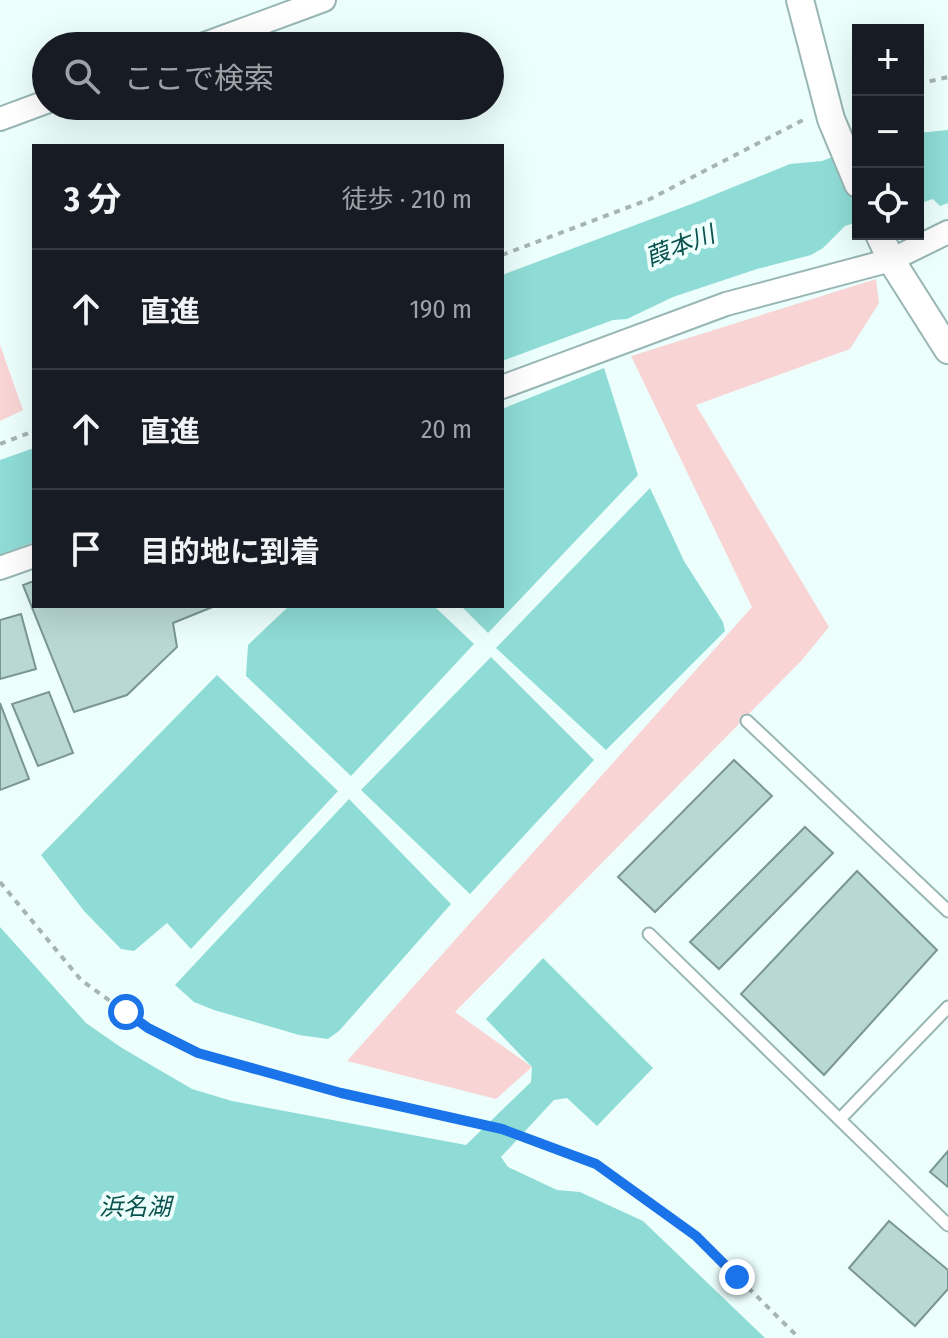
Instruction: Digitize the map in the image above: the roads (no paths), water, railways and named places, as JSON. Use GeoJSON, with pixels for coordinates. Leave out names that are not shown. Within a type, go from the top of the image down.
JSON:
{"type":"FeatureCollection","features":[{"type":"Feature","properties":{"kind":"street"},"geometry":{"type":"LineString","coordinates":[[237,32],[324,0]]}},
{"type":"Feature","properties":{"kind":"street"},"geometry":{"type":"LineString","coordinates":[[800,0],[829,113],[852,169]]}},
{"type":"Feature","properties":{"kind":"street"},"geometry":{"type":"LineString","coordinates":[[0,119],[32,107]]}},
{"type":"Feature","properties":{"kind":"street"},"geometry":{"type":"LineString","coordinates":[[504,386],[885,247],[948,232]]}},
{"type":"Feature","properties":{"kind":"street"},"geometry":{"type":"LineString","coordinates":[[885,247],[948,350]]}},
{"type":"Feature","properties":{"kind":"street"},"geometry":{"type":"LineString","coordinates":[[1,565],[32,557]]}},
{"type":"Feature","properties":{"kind":"lane"},"geometry":{"type":"LineString","coordinates":[[747,721],[948,911]]}},
{"type":"Feature","properties":{"kind":"lane"},"geometry":{"type":"LineString","coordinates":[[649,934],[948,1225]]}},
{"type":"Feature","properties":{"kind":"lane"},"geometry":{"type":"LineString","coordinates":[[840,1119],[948,1007]]}},
{"type":"Feature","properties":{"kind":"water"},"geometry":{"type":"Polygon","coordinates":[[[948,130],[948,203],[940,206],[933,199],[924,202],[924,132],[948,130]]]}},
{"type":"Feature","properties":{"kind":"water","name":"葭本川"},"geometry":{"type":"Polygon","coordinates":[[[852,149],[852,224],[845,226],[823,248],[811,255],[673,297],[627,319],[613,320],[504,360],[504,274],[790,164],[822,161],[852,149]]]}},
{"type":"Feature","properties":{"kind":"water"},"geometry":{"type":"Polygon","coordinates":[[[604,368],[638,475],[488,633],[463,608],[504,608],[504,408],[604,368]]]}},
{"type":"Feature","properties":{"kind":"water"},"geometry":{"type":"Polygon","coordinates":[[[32,449],[32,543],[0,555],[0,460],[32,449]]]}},
{"type":"Feature","properties":{"kind":"water"},"geometry":{"type":"Polygon","coordinates":[[[650,488],[684,561],[723,622],[725,631],[606,750],[496,648],[650,488]]]}},
{"type":"Feature","properties":{"kind":"water"},"geometry":{"type":"Polygon","coordinates":[[[287,608],[436,608],[474,644],[351,776],[246,676],[248,645],[287,608]]]}},
{"type":"Feature","properties":{"kind":"water"},"geometry":{"type":"Polygon","coordinates":[[[491,657],[594,760],[470,894],[361,790],[491,657]]]}},
{"type":"Feature","properties":{"kind":"water"},"geometry":{"type":"Polygon","coordinates":[[[217,675],[338,791],[191,949],[167,923],[134,951],[121,949],[84,911],[41,855],[217,675]]]}},
{"type":"Feature","properties":{"kind":"water"},"geometry":{"type":"Polygon","coordinates":[[[349,799],[451,904],[339,1031],[328,1039],[299,1035],[194,1002],[175,985],[349,799]]]}},
{"type":"Feature","properties":{"kind":"water","name":"浜名湖"},"geometry":{"type":"Polygon","coordinates":[[[0,927],[86,1023],[192,1089],[232,1101],[466,1145],[531,1082],[532,1067],[486,1019],[543,958],[653,1068],[597,1126],[567,1098],[554,1100],[501,1157],[508,1167],[557,1190],[580,1192],[643,1221],[765,1338],[0,1338],[0,927]]]}}]}
